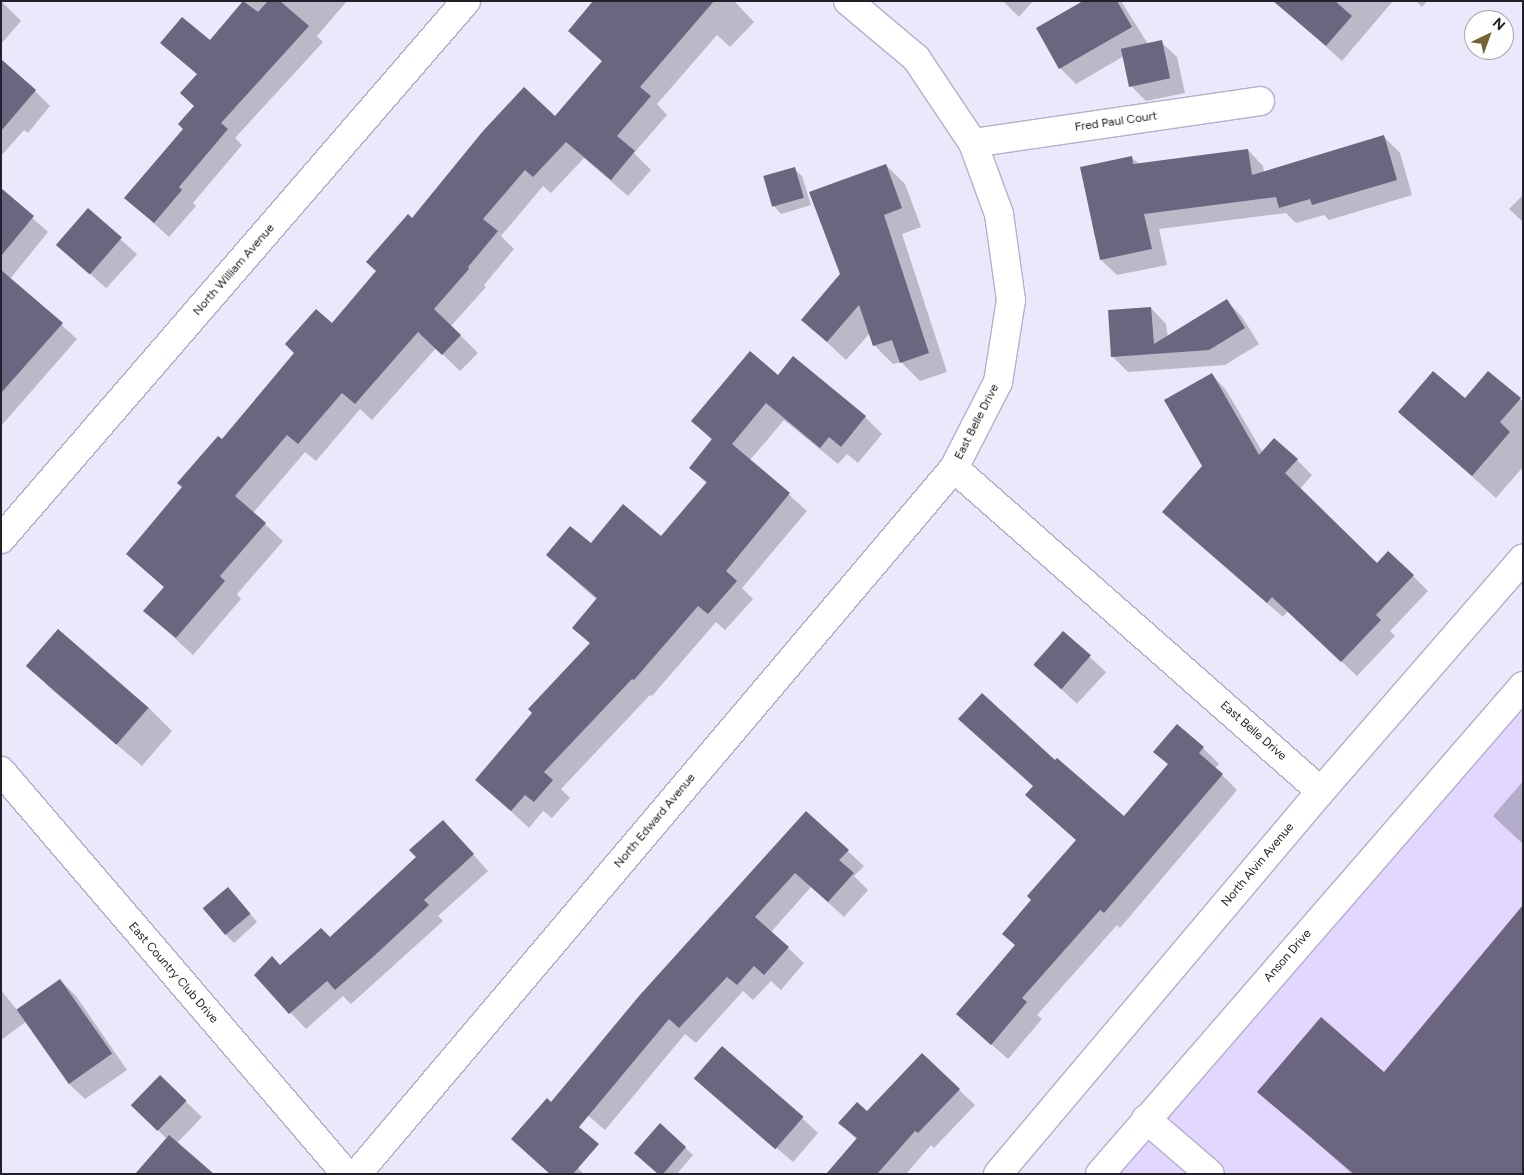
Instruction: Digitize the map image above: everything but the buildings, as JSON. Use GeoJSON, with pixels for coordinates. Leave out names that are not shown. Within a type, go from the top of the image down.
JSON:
{"type":"FeatureCollection","features":[{"type":"Feature","properties":{"kind":"street","name":"North William Avenue"},"geometry":{"type":"LineString","coordinates":[[1,539],[466,1]]}},
{"type":"Feature","properties":{"kind":"street","name":"East Belle Drive"},"geometry":{"type":"LineString","coordinates":[[848,1],[916,58],[972,142],[999,214],[1011,300],[998,382],[954,468],[1321,791]]}},
{"type":"Feature","properties":{"kind":"street","name":"Fred Paul Court"},"geometry":{"type":"LineString","coordinates":[[972,142],[1260,101]]}},
{"type":"Feature","properties":{"kind":"street","name":"North Edward Avenue"},"geometry":{"type":"LineString","coordinates":[[357,1174],[954,468]]}},
{"type":"Feature","properties":{"kind":"street","name":"North Alvin Avenue"},"geometry":{"type":"LineString","coordinates":[[998,1174],[1321,791],[1523,559]]}},
{"type":"Feature","properties":{"kind":"street","name":"Anson Drive"},"geometry":{"type":"LineString","coordinates":[[1100,1174],[1523,686]]}},
{"type":"Feature","properties":{"kind":"street","name":"East Country Club Drive"},"geometry":{"type":"LineString","coordinates":[[1,771],[346,1174]]}},
{"type":"Feature","properties":{"kind":"street"},"geometry":{"type":"LineString","coordinates":[[1146,1119],[1210,1174]]}},
{"type":"Feature","properties":{"kind":"shaded area"},"geometry":{"type":"Polygon","coordinates":[[[1523,682],[1523,1174],[1100,1174],[1523,682]]]}}]}
